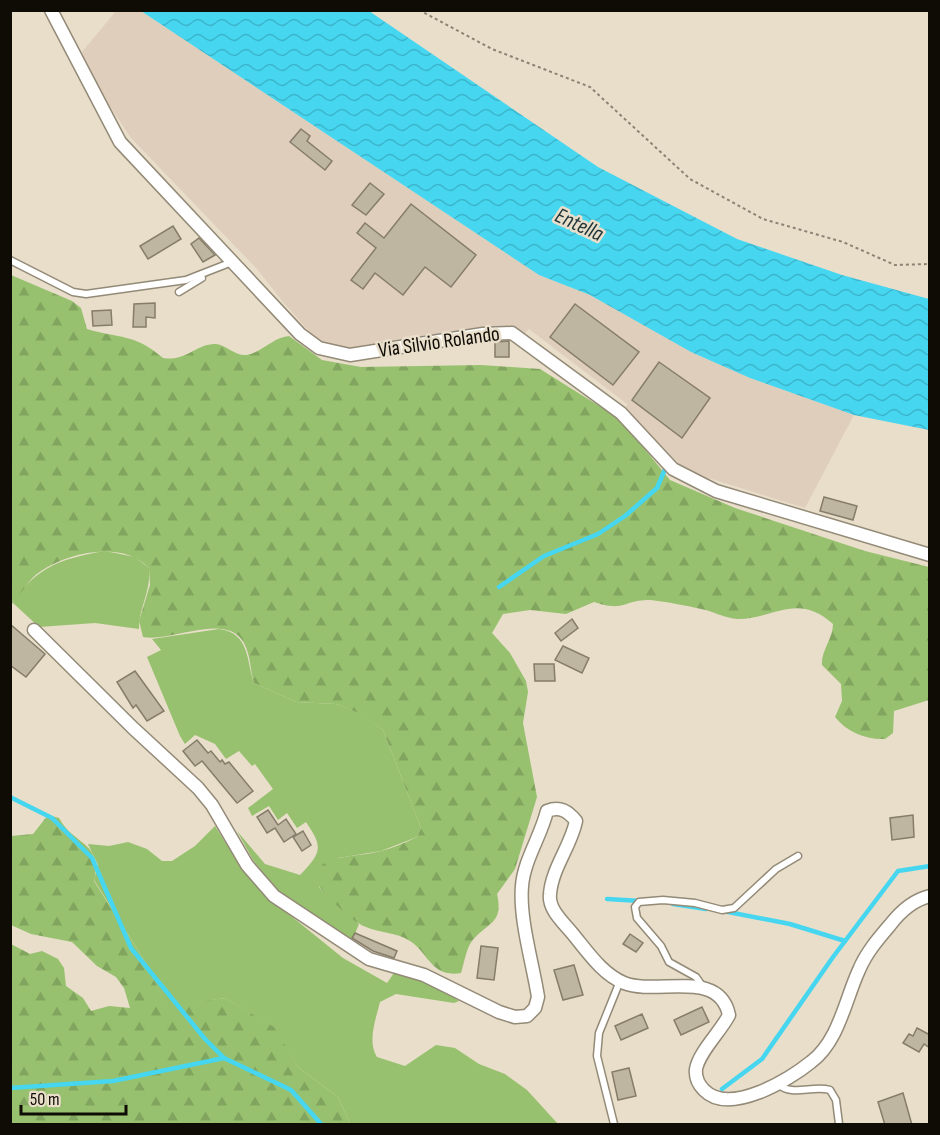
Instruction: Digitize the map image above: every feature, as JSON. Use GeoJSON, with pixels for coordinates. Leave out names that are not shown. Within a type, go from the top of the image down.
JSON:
{"type":"FeatureCollection","features":[{"type":"Feature","properties":{"kind":"street","name":"Via Silvio Rolando"},"geometry":{"type":"LineString","coordinates":[[51,10],[120,142],[300,334],[319,348],[333,353],[350,354],[483,334],[512,333],[621,413],[673,469],[690,479],[716,491],[930,555]]}},
{"type":"Feature","properties":{"kind":"street"},"geometry":{"type":"LineString","coordinates":[[34,630],[133,728],[198,788],[212,805],[247,865],[274,896],[369,959],[424,975],[475,1002],[515,1017],[527,1016],[535,1008],[538,997],[522,887],[525,870],[547,811],[555,808],[569,812],[576,821],[574,834],[555,873],[549,896],[554,911],[597,963],[620,981],[647,986],[703,987],[718,994],[726,1004],[729,1015],[696,1068],[697,1082],[706,1092],[723,1098],[746,1097],[778,1084],[812,1062],[822,1052],[843,1012],[859,969],[875,942],[902,910],[930,896]]}},
{"type":"Feature","properties":{"kind":"lane"},"geometry":{"type":"LineString","coordinates":[[10,260],[73,292],[86,294],[131,286],[168,284],[210,272]]}},
{"type":"Feature","properties":{"kind":"lane"},"geometry":{"type":"LineString","coordinates":[[179,292],[210,272],[232,262]]}},
{"type":"Feature","properties":{"kind":"lane"},"geometry":{"type":"LineString","coordinates":[[703,987],[696,977],[669,962],[661,946],[637,918],[635,913],[639,902],[663,900],[695,903],[722,910],[734,908],[776,869],[798,856]]}},
{"type":"Feature","properties":{"kind":"lane"},"geometry":{"type":"LineString","coordinates":[[614,1125],[597,1056],[599,1033],[620,981]]}},
{"type":"Feature","properties":{"kind":"lane"},"geometry":{"type":"LineString","coordinates":[[778,1084],[783,1089],[795,1092],[818,1087],[830,1090],[836,1100],[839,1125]]}},
{"type":"Feature","properties":{"kind":"path"},"geometry":{"type":"LineString","coordinates":[[419,10],[492,49],[590,87],[690,179],[763,219],[843,242],[896,265],[930,264]]}},
{"type":"Feature","properties":{"kind":"shaded area"},"geometry":{"type":"Polygon","coordinates":[[[116,11],[141,11],[539,275],[590,295],[691,352],[750,378],[854,415],[805,508],[686,471],[625,410],[627,404],[529,329],[524,334],[513,328],[498,327],[354,349],[332,347],[316,339],[257,269],[131,138],[99,90],[82,52],[116,11]]]}},
{"type":"Feature","properties":{"kind":"green space"},"geometry":{"type":"Polygon","coordinates":[[[11,275],[72,301],[81,308],[87,329],[135,340],[163,358],[171,359],[185,355],[209,344],[224,346],[238,354],[247,355],[277,339],[289,336],[322,360],[361,367],[481,365],[540,369],[620,419],[670,480],[735,508],[865,551],[929,567],[929,700],[894,711],[893,733],[885,739],[864,736],[845,727],[835,717],[842,701],[841,684],[822,665],[823,654],[833,624],[820,614],[808,609],[796,608],[737,619],[693,607],[647,600],[617,606],[594,602],[566,614],[530,610],[503,614],[492,633],[510,653],[526,681],[528,692],[523,723],[537,797],[515,869],[497,894],[499,904],[496,917],[470,944],[461,973],[443,972],[436,968],[410,941],[360,924],[345,913],[314,880],[314,872],[326,862],[384,850],[417,837],[421,828],[383,730],[361,714],[336,704],[296,702],[254,683],[244,643],[236,634],[225,629],[197,630],[155,638],[143,637],[139,621],[150,585],[149,568],[138,559],[125,554],[96,552],[81,554],[53,564],[32,579],[11,605],[11,275]]]}},
{"type":"Feature","properties":{"kind":"green space"},"geometry":{"type":"Polygon","coordinates":[[[105,551],[135,557],[149,568],[139,629],[95,623],[39,627],[13,603],[31,580],[41,572],[64,561],[105,551]]]}},
{"type":"Feature","properties":{"kind":"green space"},"geometry":{"type":"Polygon","coordinates":[[[219,629],[229,632],[242,642],[254,683],[296,702],[336,704],[362,714],[383,730],[421,828],[417,837],[381,851],[338,858],[319,887],[359,924],[352,941],[287,902],[253,860],[237,831],[265,864],[300,875],[318,850],[316,838],[306,822],[297,828],[287,813],[278,820],[269,806],[252,816],[248,808],[273,789],[255,764],[252,766],[239,751],[226,759],[215,744],[195,735],[185,744],[180,736],[147,657],[161,650],[152,639],[219,629]]]}},
{"type":"Feature","properties":{"kind":"green space"},"geometry":{"type":"Polygon","coordinates":[[[48,815],[59,818],[65,827],[91,851],[96,868],[94,881],[147,965],[167,1006],[225,998],[274,1027],[299,1068],[338,1097],[350,1124],[11,1124],[11,944],[30,954],[42,951],[58,959],[64,968],[66,986],[83,998],[91,1011],[109,1006],[130,1008],[124,988],[116,977],[97,966],[72,942],[31,934],[11,925],[11,836],[33,834],[48,815]]]}},
{"type":"Feature","properties":{"kind":"green space"},"geometry":{"type":"Polygon","coordinates":[[[215,826],[242,869],[270,899],[343,958],[387,983],[394,973],[403,975],[436,987],[459,1001],[454,1003],[396,994],[380,1002],[372,1037],[377,1057],[405,1066],[436,1045],[455,1048],[479,1064],[505,1074],[527,1090],[558,1124],[350,1124],[338,1097],[299,1068],[273,1027],[225,998],[167,1007],[147,965],[94,880],[98,865],[88,844],[109,846],[128,842],[147,849],[162,861],[172,861],[195,846],[215,826]]]}},
{"type":"Feature","properties":{"kind":"water","name":"Entella"},"geometry":{"type":"Polygon","coordinates":[[[141,11],[369,11],[598,167],[737,239],[842,275],[929,299],[929,430],[854,415],[750,378],[691,352],[590,295],[539,275],[141,11]]]}},
{"type":"Feature","properties":{"kind":"building"},"geometry":{"type":"Polygon","coordinates":[[[301,129],[310,136],[307,141],[332,161],[325,170],[290,142],[301,129]]]}},
{"type":"Feature","properties":{"kind":"building"},"geometry":{"type":"Polygon","coordinates":[[[370,183],[384,194],[366,215],[352,205],[370,183]]]}},
{"type":"Feature","properties":{"kind":"building"},"geometry":{"type":"Polygon","coordinates":[[[411,204],[476,255],[451,287],[425,267],[403,295],[375,273],[363,289],[351,280],[376,248],[357,233],[365,223],[384,238],[411,204]]]}},
{"type":"Feature","properties":{"kind":"building"},"geometry":{"type":"Polygon","coordinates":[[[173,226],[181,239],[148,259],[140,246],[173,226]]]}},
{"type":"Feature","properties":{"kind":"building"},"geometry":{"type":"Polygon","coordinates":[[[199,238],[215,255],[203,262],[191,244],[199,238]]]}},
{"type":"Feature","properties":{"kind":"building"},"geometry":{"type":"Polygon","coordinates":[[[155,303],[155,318],[146,317],[146,327],[133,327],[134,304],[155,303]]]}},
{"type":"Feature","properties":{"kind":"building"},"geometry":{"type":"Polygon","coordinates":[[[575,304],[639,352],[613,385],[550,337],[575,304]]]}},
{"type":"Feature","properties":{"kind":"building"},"geometry":{"type":"Polygon","coordinates":[[[111,310],[112,325],[93,326],[92,311],[111,310]]]}},
{"type":"Feature","properties":{"kind":"building"},"geometry":{"type":"Polygon","coordinates":[[[509,341],[509,357],[495,357],[495,342],[509,341]]]}},
{"type":"Feature","properties":{"kind":"building"},"geometry":{"type":"Polygon","coordinates":[[[659,362],[710,398],[682,438],[632,400],[659,362]]]}},
{"type":"Feature","properties":{"kind":"building"},"geometry":{"type":"Polygon","coordinates":[[[824,497],[857,506],[853,520],[820,511],[824,497]]]}},
{"type":"Feature","properties":{"kind":"building"},"geometry":{"type":"Polygon","coordinates":[[[572,619],[578,628],[561,641],[555,633],[572,619]]]}},
{"type":"Feature","properties":{"kind":"building"},"geometry":{"type":"Polygon","coordinates":[[[10,624],[45,654],[26,677],[10,665],[10,624]]]}},
{"type":"Feature","properties":{"kind":"building"},"geometry":{"type":"Polygon","coordinates":[[[563,646],[589,658],[582,673],[555,660],[563,646]]]}},
{"type":"Feature","properties":{"kind":"building"},"geometry":{"type":"Polygon","coordinates":[[[534,664],[554,664],[555,681],[535,681],[534,664]]]}},
{"type":"Feature","properties":{"kind":"building"},"geometry":{"type":"Polygon","coordinates":[[[135,671],[164,711],[147,721],[136,705],[133,708],[117,682],[135,671]]]}},
{"type":"Feature","properties":{"kind":"building"},"geometry":{"type":"Polygon","coordinates":[[[197,740],[220,762],[222,760],[225,764],[229,762],[253,791],[237,803],[202,761],[195,766],[183,751],[197,740]]]}},
{"type":"Feature","properties":{"kind":"building"},"geometry":{"type":"Polygon","coordinates":[[[268,810],[278,825],[286,819],[296,834],[284,842],[275,828],[267,833],[257,817],[268,810]]]}},
{"type":"Feature","properties":{"kind":"building"},"geometry":{"type":"Polygon","coordinates":[[[913,815],[914,837],[892,840],[890,818],[913,815]]]}},
{"type":"Feature","properties":{"kind":"building"},"geometry":{"type":"Polygon","coordinates":[[[303,831],[311,845],[302,851],[293,837],[303,831]]]}},
{"type":"Feature","properties":{"kind":"building"},"geometry":{"type":"Polygon","coordinates":[[[355,933],[397,951],[394,958],[373,951],[352,938],[355,933]]]}},
{"type":"Feature","properties":{"kind":"building"},"geometry":{"type":"Polygon","coordinates":[[[630,934],[643,943],[636,952],[623,944],[630,934]]]}},
{"type":"Feature","properties":{"kind":"building"},"geometry":{"type":"Polygon","coordinates":[[[481,946],[498,948],[494,980],[477,978],[481,946]]]}},
{"type":"Feature","properties":{"kind":"building"},"geometry":{"type":"Polygon","coordinates":[[[574,965],[583,995],[563,1000],[554,970],[574,965]]]}},
{"type":"Feature","properties":{"kind":"building"},"geometry":{"type":"Polygon","coordinates":[[[702,1007],[709,1022],[681,1035],[674,1020],[702,1007]]]}},
{"type":"Feature","properties":{"kind":"building"},"geometry":{"type":"Polygon","coordinates":[[[642,1014],[648,1028],[621,1040],[615,1026],[642,1014]]]}},
{"type":"Feature","properties":{"kind":"building"},"geometry":{"type":"Polygon","coordinates":[[[917,1028],[930,1035],[930,1048],[924,1044],[919,1052],[903,1043],[909,1034],[913,1036],[917,1028]]]}},
{"type":"Feature","properties":{"kind":"building"},"geometry":{"type":"Polygon","coordinates":[[[629,1068],[636,1096],[618,1100],[612,1072],[629,1068]]]}},
{"type":"Feature","properties":{"kind":"building"},"geometry":{"type":"Polygon","coordinates":[[[903,1093],[912,1125],[885,1125],[878,1102],[903,1093]]]}},
{"type":"Feature","properties":{"kind":"waterway"},"geometry":{"type":"LineString","coordinates":[[499,587],[544,556],[598,534],[625,516],[657,488],[666,467]]}},
{"type":"Feature","properties":{"kind":"waterway"},"geometry":{"type":"LineString","coordinates":[[10,797],[52,818],[92,858],[131,948],[205,1039],[224,1058]]}},
{"type":"Feature","properties":{"kind":"waterway"},"geometry":{"type":"LineString","coordinates":[[722,1089],[762,1059],[833,957],[898,871],[930,866]]}},
{"type":"Feature","properties":{"kind":"waterway"},"geometry":{"type":"LineString","coordinates":[[607,899],[641,901]]}},
{"type":"Feature","properties":{"kind":"waterway"},"geometry":{"type":"LineString","coordinates":[[673,904],[706,909]]}},
{"type":"Feature","properties":{"kind":"waterway"},"geometry":{"type":"LineString","coordinates":[[723,911],[790,924],[845,941]]}},
{"type":"Feature","properties":{"kind":"waterway"},"geometry":{"type":"LineString","coordinates":[[10,1088],[113,1081],[224,1058],[291,1090],[321,1124]]}}]}
